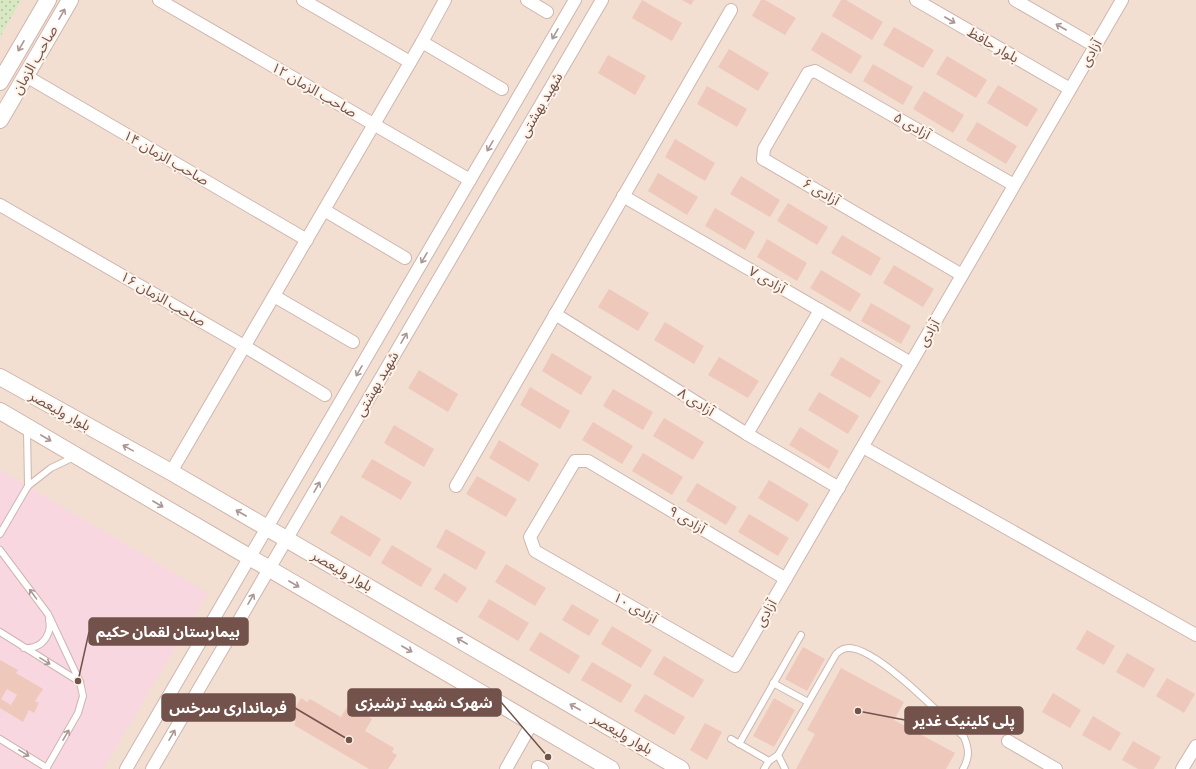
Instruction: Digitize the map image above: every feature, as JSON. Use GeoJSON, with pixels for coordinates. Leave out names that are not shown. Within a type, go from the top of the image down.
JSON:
{"type":"FeatureCollection","features":[{"type":"Feature","properties":{"kind":"street","name":"صاحب الزمان"},"geometry":{"type":"LineString","coordinates":[[0,82],[48,0]]}},
{"type":"Feature","properties":{"kind":"street","name":"صاحب الزمان"},"geometry":{"type":"LineString","coordinates":[[0,120],[70,0]]}},
{"type":"Feature","properties":{"kind":"street","name":"صاحب الزمان ۱۲"},"geometry":{"type":"LineString","coordinates":[[159,0],[470,180]]}},
{"type":"Feature","properties":{"kind":"street"},"geometry":{"type":"LineString","coordinates":[[303,0],[410,62]]}},
{"type":"Feature","properties":{"kind":"street"},"geometry":{"type":"LineString","coordinates":[[171,472],[445,0]]}},
{"type":"Feature","properties":{"kind":"street"},"geometry":{"type":"LineString","coordinates":[[527,0],[547,12]]}},
{"type":"Feature","properties":{"kind":"street","name":"شهید بهشتی"},"geometry":{"type":"LineString","coordinates":[[126,769],[575,0]]}},
{"type":"Feature","properties":{"kind":"street","name":"شهید بهشتی"},"geometry":{"type":"LineString","coordinates":[[152,769],[602,0]]}},
{"type":"Feature","properties":{"kind":"street","name":"بلوار حافظ"},"geometry":{"type":"LineString","coordinates":[[916,0],[1070,89]]}},
{"type":"Feature","properties":{"kind":"street"},"geometry":{"type":"LineString","coordinates":[[1015,0],[1095,46]]}},
{"type":"Feature","properties":{"kind":"street","name":"آزادی"},"geometry":{"type":"LineString","coordinates":[[736,666],[1122,0]]}},
{"type":"Feature","properties":{"kind":"street"},"geometry":{"type":"LineString","coordinates":[[456,486],[731,10]]}},
{"type":"Feature","properties":{"kind":"street"},"geometry":{"type":"LineString","coordinates":[[422,42],[502,89]]}},
{"type":"Feature","properties":{"kind":"street","name":"آزادی ۵"},"geometry":{"type":"LineString","coordinates":[[808,73],[815,71],[1014,185]]}},
{"type":"Feature","properties":{"kind":"street","name":"آزادی ۶"},"geometry":{"type":"LineString","coordinates":[[808,73],[764,149],[764,159],[962,275]]}},
{"type":"Feature","properties":{"kind":"street","name":"صاحب الزمان ۱۴"},"geometry":{"type":"LineString","coordinates":[[26,76],[306,240]]}},
{"type":"Feature","properties":{"kind":"street","name":"آزادی ۷"},"geometry":{"type":"LineString","coordinates":[[623,196],[911,363]]}},
{"type":"Feature","properties":{"kind":"street","name":"صاحب الزمان ۱۶"},"geometry":{"type":"LineString","coordinates":[[0,205],[244,346],[325,395]]}},
{"type":"Feature","properties":{"kind":"street"},"geometry":{"type":"LineString","coordinates":[[324,210],[405,258]]}},
{"type":"Feature","properties":{"kind":"street"},"geometry":{"type":"LineString","coordinates":[[274,296],[352,342]]}},
{"type":"Feature","properties":{"kind":"street"},"geometry":{"type":"LineString","coordinates":[[747,434],[820,310]]}},
{"type":"Feature","properties":{"kind":"street","name":"آزادی ۸"},"geometry":{"type":"LineString","coordinates":[[555,314],[747,434],[839,488]]}},
{"type":"Feature","properties":{"kind":"street","name":"بلوار ولیعصر"},"geometry":{"type":"LineString","coordinates":[[0,378],[171,472],[681,769]]}},
{"type":"Feature","properties":{"kind":"street"},"geometry":{"type":"LineString","coordinates":[[0,411],[612,769]]}},
{"type":"Feature","properties":{"kind":"street"},"geometry":{"type":"LineString","coordinates":[[863,447],[1196,635]]}},
{"type":"Feature","properties":{"kind":"street","name":"آزادی ۹"},"geometry":{"type":"LineString","coordinates":[[536,551],[530,537],[576,461],[588,461],[786,579]]}},
{"type":"Feature","properties":{"kind":"street","name":"آزادی ۱۰"},"geometry":{"type":"LineString","coordinates":[[536,551],[736,666]]}},
{"type":"Feature","properties":{"kind":"street"},"geometry":{"type":"LineString","coordinates":[[506,769],[532,723]]}},
{"type":"Feature","properties":{"kind":"street"},"geometry":{"type":"LineString","coordinates":[[1008,741],[1056,769]]}},
{"type":"Feature","properties":{"kind":"street"},"geometry":{"type":"LineString","coordinates":[[1182,769],[1196,746]]}},
{"type":"Feature","properties":{"kind":"lane"},"geometry":{"type":"LineString","coordinates":[[27,427],[28,486]]}},
{"type":"Feature","properties":{"kind":"lane"},"geometry":{"type":"LineString","coordinates":[[0,534],[28,486],[51,468],[77,456]]}},
{"type":"Feature","properties":{"kind":"lane"},"geometry":{"type":"LineString","coordinates":[[0,550],[48,614],[80,682],[83,696],[78,713],[47,768],[0,739]]}},
{"type":"Feature","properties":{"kind":"lane"},"geometry":{"type":"LineString","coordinates":[[24,648],[34,647],[43,642],[48,634],[50,624],[48,614]]}},
{"type":"Feature","properties":{"kind":"lane"},"geometry":{"type":"LineString","coordinates":[[0,632],[80,682]]}},
{"type":"Feature","properties":{"kind":"lane"},"geometry":{"type":"LineString","coordinates":[[739,744],[800,635]]}},
{"type":"Feature","properties":{"kind":"lane"},"geometry":{"type":"LineString","coordinates":[[764,769],[769,761],[778,755],[836,654],[843,648],[850,648],[869,654],[910,685],[964,737],[968,747],[969,756],[963,769]]}},
{"type":"Feature","properties":{"kind":"lane"},"geometry":{"type":"LineString","coordinates":[[773,683],[808,702]]}},
{"type":"Feature","properties":{"kind":"lane"},"geometry":{"type":"LineString","coordinates":[[731,739],[769,761]]}},
{"type":"Feature","properties":{"kind":"lane"},"geometry":{"type":"LineString","coordinates":[[778,755],[785,769]]}},
{"type":"Feature","properties":{"kind":"shaded area"},"geometry":{"type":"Polygon","coordinates":[[[0,0],[1196,0],[1196,769],[0,769],[0,0]]]}},
{"type":"Feature","properties":{"kind":"shaded area"},"geometry":{"type":"Polygon","coordinates":[[[0,470],[208,593],[103,769],[0,769],[0,470]]]}},
{"type":"Feature","properties":{"kind":"green space"},"geometry":{"type":"Polygon","coordinates":[[[0,0],[21,0],[0,37],[0,0]]]}},
{"type":"Feature","properties":{"kind":"building"},"geometry":{"type":"Polygon","coordinates":[[[642,0],[682,23],[672,41],[632,18],[642,0]]]}},
{"type":"Feature","properties":{"kind":"building"},"geometry":{"type":"Polygon","coordinates":[[[682,0],[694,0],[691,5],[682,0]]]}},
{"type":"Feature","properties":{"kind":"building"},"geometry":{"type":"Polygon","coordinates":[[[761,0],[765,0],[796,18],[785,35],[752,16],[761,0]]]}},
{"type":"Feature","properties":{"kind":"building"},"geometry":{"type":"Polygon","coordinates":[[[841,0],[846,0],[883,22],[872,40],[832,16],[841,0]]]}},
{"type":"Feature","properties":{"kind":"building"},"geometry":{"type":"Polygon","coordinates":[[[894,27],[934,50],[923,68],[883,45],[894,27]]]}},
{"type":"Feature","properties":{"kind":"building"},"geometry":{"type":"Polygon","coordinates":[[[822,32],[862,56],[851,74],[811,50],[822,32]]]}},
{"type":"Feature","properties":{"kind":"building"},"geometry":{"type":"Polygon","coordinates":[[[729,49],[769,73],[758,91],[718,67],[729,49]]]}},
{"type":"Feature","properties":{"kind":"building"},"geometry":{"type":"Polygon","coordinates":[[[608,55],[646,76],[635,95],[598,73],[608,55]]]}},
{"type":"Feature","properties":{"kind":"building"},"geometry":{"type":"Polygon","coordinates":[[[947,56],[987,80],[976,98],[936,74],[947,56]]]}},
{"type":"Feature","properties":{"kind":"building"},"geometry":{"type":"Polygon","coordinates":[[[873,64],[913,87],[903,105],[863,81],[873,64]]]}},
{"type":"Feature","properties":{"kind":"building"},"geometry":{"type":"Polygon","coordinates":[[[998,85],[1038,109],[1027,127],[987,103],[998,85]]]}},
{"type":"Feature","properties":{"kind":"building"},"geometry":{"type":"Polygon","coordinates":[[[707,86],[747,109],[737,127],[697,104],[707,86]]]}},
{"type":"Feature","properties":{"kind":"building"},"geometry":{"type":"Polygon","coordinates":[[[924,91],[964,115],[953,133],[913,109],[924,91]]]}},
{"type":"Feature","properties":{"kind":"building"},"geometry":{"type":"Polygon","coordinates":[[[977,122],[1017,146],[1006,164],[966,140],[977,122]]]}},
{"type":"Feature","properties":{"kind":"building"},"geometry":{"type":"Polygon","coordinates":[[[675,139],[715,163],[705,181],[665,157],[675,139]]]}},
{"type":"Feature","properties":{"kind":"building"},"geometry":{"type":"Polygon","coordinates":[[[658,173],[698,197],[687,215],[648,191],[658,173]]]}},
{"type":"Feature","properties":{"kind":"building"},"geometry":{"type":"Polygon","coordinates":[[[741,176],[780,200],[770,217],[730,194],[741,176]]]}},
{"type":"Feature","properties":{"kind":"building"},"geometry":{"type":"Polygon","coordinates":[[[788,203],[828,227],[817,245],[777,221],[788,203]]]}},
{"type":"Feature","properties":{"kind":"building"},"geometry":{"type":"Polygon","coordinates":[[[715,208],[755,232],[745,250],[705,226],[715,208]]]}},
{"type":"Feature","properties":{"kind":"building"},"geometry":{"type":"Polygon","coordinates":[[[842,235],[881,258],[871,276],[831,253],[842,235]]]}},
{"type":"Feature","properties":{"kind":"building"},"geometry":{"type":"Polygon","coordinates":[[[767,239],[807,263],[797,281],[757,257],[767,239]]]}},
{"type":"Feature","properties":{"kind":"building"},"geometry":{"type":"Polygon","coordinates":[[[894,265],[934,289],[923,307],[883,283],[894,265]]]}},
{"type":"Feature","properties":{"kind":"building"},"geometry":{"type":"Polygon","coordinates":[[[821,270],[861,294],[850,312],[810,288],[821,270]]]}},
{"type":"Feature","properties":{"kind":"building"},"geometry":{"type":"Polygon","coordinates":[[[609,289],[649,313],[638,331],[598,307],[609,289]]]}},
{"type":"Feature","properties":{"kind":"building"},"geometry":{"type":"Polygon","coordinates":[[[871,303],[911,326],[901,344],[861,321],[871,303]]]}},
{"type":"Feature","properties":{"kind":"building"},"geometry":{"type":"Polygon","coordinates":[[[665,322],[704,346],[694,364],[654,340],[665,322]]]}},
{"type":"Feature","properties":{"kind":"building"},"geometry":{"type":"Polygon","coordinates":[[[552,353],[592,377],[581,395],[542,371],[552,353]]]}},
{"type":"Feature","properties":{"kind":"building"},"geometry":{"type":"Polygon","coordinates":[[[719,357],[759,381],[748,398],[708,375],[719,357]]]}},
{"type":"Feature","properties":{"kind":"building"},"geometry":{"type":"Polygon","coordinates":[[[841,357],[881,381],[870,398],[830,375],[841,357]]]}},
{"type":"Feature","properties":{"kind":"building"},"geometry":{"type":"Polygon","coordinates":[[[419,370],[458,394],[448,412],[408,388],[419,370]]]}},
{"type":"Feature","properties":{"kind":"building"},"geometry":{"type":"Polygon","coordinates":[[[530,387],[570,411],[560,429],[520,405],[530,387]]]}},
{"type":"Feature","properties":{"kind":"building"},"geometry":{"type":"Polygon","coordinates":[[[613,389],[653,412],[643,430],[603,406],[613,389]]]}},
{"type":"Feature","properties":{"kind":"building"},"geometry":{"type":"Polygon","coordinates":[[[819,392],[859,416],[848,434],[808,410],[819,392]]]}},
{"type":"Feature","properties":{"kind":"building"},"geometry":{"type":"Polygon","coordinates":[[[664,418],[704,442],[693,460],[653,436],[664,418]]]}},
{"type":"Feature","properties":{"kind":"building"},"geometry":{"type":"Polygon","coordinates":[[[593,422],[633,446],[622,464],[582,440],[593,422]]]}},
{"type":"Feature","properties":{"kind":"building"},"geometry":{"type":"Polygon","coordinates":[[[394,425],[434,449],[424,467],[384,443],[394,425]]]}},
{"type":"Feature","properties":{"kind":"building"},"geometry":{"type":"Polygon","coordinates":[[[800,427],[839,451],[829,469],[789,445],[800,427]]]}},
{"type":"Feature","properties":{"kind":"building"},"geometry":{"type":"Polygon","coordinates":[[[499,440],[539,464],[529,482],[489,458],[499,440]]]}},
{"type":"Feature","properties":{"kind":"building"},"geometry":{"type":"Polygon","coordinates":[[[643,453],[683,477],[672,495],[632,471],[643,453]]]}},
{"type":"Feature","properties":{"kind":"building"},"geometry":{"type":"Polygon","coordinates":[[[372,459],[412,482],[401,500],[361,477],[372,459]]]}},
{"type":"Feature","properties":{"kind":"building"},"geometry":{"type":"Polygon","coordinates":[[[477,476],[517,499],[506,517],[466,494],[477,476]]]}},
{"type":"Feature","properties":{"kind":"building"},"geometry":{"type":"Polygon","coordinates":[[[769,480],[809,504],[798,522],[758,498],[769,480]]]}},
{"type":"Feature","properties":{"kind":"building"},"geometry":{"type":"Polygon","coordinates":[[[697,483],[737,507],[726,525],[686,501],[697,483]]]}},
{"type":"Feature","properties":{"kind":"building"},"geometry":{"type":"Polygon","coordinates":[[[749,514],[789,538],[778,556],[738,532],[749,514]]]}},
{"type":"Feature","properties":{"kind":"building"},"geometry":{"type":"Polygon","coordinates":[[[341,515],[381,539],[370,557],[330,533],[341,515]]]}},
{"type":"Feature","properties":{"kind":"building"},"geometry":{"type":"Polygon","coordinates":[[[446,529],[486,552],[476,570],[436,547],[446,529]]]}},
{"type":"Feature","properties":{"kind":"building"},"geometry":{"type":"Polygon","coordinates":[[[392,545],[432,569],[421,587],[381,563],[392,545]]]}},
{"type":"Feature","properties":{"kind":"building"},"geometry":{"type":"Polygon","coordinates":[[[506,564],[546,588],[535,606],[495,582],[506,564]]]}},
{"type":"Feature","properties":{"kind":"building"},"geometry":{"type":"Polygon","coordinates":[[[444,573],[467,588],[457,603],[434,589],[444,573]]]}},
{"type":"Feature","properties":{"kind":"building"},"geometry":{"type":"Polygon","coordinates":[[[489,599],[529,623],[518,641],[478,617],[489,599]]]}},
{"type":"Feature","properties":{"kind":"building"},"geometry":{"type":"Polygon","coordinates":[[[572,604],[599,620],[589,636],[562,620],[572,604]]]}},
{"type":"Feature","properties":{"kind":"building"},"geometry":{"type":"Polygon","coordinates":[[[612,626],[652,650],[641,668],[601,644],[612,626]]]}},
{"type":"Feature","properties":{"kind":"building"},"geometry":{"type":"Polygon","coordinates":[[[1087,630],[1115,646],[1104,665],[1076,649],[1087,630]]]}},
{"type":"Feature","properties":{"kind":"building"},"geometry":{"type":"Polygon","coordinates":[[[540,632],[580,656],[569,674],[529,650],[540,632]]]}},
{"type":"Feature","properties":{"kind":"building"},"geometry":{"type":"Polygon","coordinates":[[[803,647],[825,659],[807,691],[785,679],[803,647]]]}},
{"type":"Feature","properties":{"kind":"building"},"geometry":{"type":"Polygon","coordinates":[[[1127,653],[1155,669],[1144,688],[1116,672],[1127,653]]]}},
{"type":"Feature","properties":{"kind":"building"},"geometry":{"type":"Polygon","coordinates":[[[664,656],[704,680],[693,698],[653,674],[664,656]]]}},
{"type":"Feature","properties":{"kind":"building"},"geometry":{"type":"Polygon","coordinates":[[[0,660],[18,670],[16,673],[43,689],[35,701],[39,703],[34,713],[29,710],[23,722],[0,708],[0,660]],[[7,689],[1,699],[11,705],[17,695],[7,689]]]}},
{"type":"Feature","properties":{"kind":"building"},"geometry":{"type":"Polygon","coordinates":[[[592,662],[632,685],[621,703],[581,680],[592,662]]]}},
{"type":"Feature","properties":{"kind":"building"},"geometry":{"type":"Polygon","coordinates":[[[841,668],[904,702],[894,720],[955,753],[946,769],[796,769],[815,734],[807,730],[841,668]]]}},
{"type":"Feature","properties":{"kind":"building"},"geometry":{"type":"Polygon","coordinates":[[[1167,678],[1195,694],[1184,713],[1156,696],[1167,678]]]}},
{"type":"Feature","properties":{"kind":"building"},"geometry":{"type":"Polygon","coordinates":[[[1053,693],[1081,710],[1070,728],[1042,712],[1053,693]]]}},
{"type":"Feature","properties":{"kind":"building"},"geometry":{"type":"Polygon","coordinates":[[[645,694],[685,717],[674,735],[634,711],[645,694]]]}},
{"type":"Feature","properties":{"kind":"building"},"geometry":{"type":"Polygon","coordinates":[[[301,698],[307,702],[310,699],[341,717],[348,705],[372,719],[365,731],[394,748],[392,752],[397,755],[388,769],[369,769],[294,725],[296,722],[289,718],[301,698]]]}},
{"type":"Feature","properties":{"kind":"building"},"geometry":{"type":"Polygon","coordinates":[[[774,698],[795,710],[774,747],[753,736],[774,698]]]}},
{"type":"Feature","properties":{"kind":"building"},"geometry":{"type":"Polygon","coordinates":[[[1093,716],[1121,733],[1110,751],[1082,735],[1093,716]]]}},
{"type":"Feature","properties":{"kind":"building"},"geometry":{"type":"Polygon","coordinates":[[[705,723],[722,732],[707,760],[690,750],[705,723]]]}},
{"type":"Feature","properties":{"kind":"building"},"geometry":{"type":"Polygon","coordinates":[[[1133,741],[1161,757],[1154,769],[1138,769],[1122,760],[1133,741]]]}},
{"type":"Feature","properties":{"kind":"place","name":"بیمارستان لقمان حکیم"},"geometry":{"type":"Point","coordinates":[78,681]}},
{"type":"Feature","properties":{"kind":"place","name":"پلی کلینیک غدیر"},"geometry":{"type":"Point","coordinates":[858,711]}},
{"type":"Feature","properties":{"kind":"place","name":"فرمانداری سرخس"},"geometry":{"type":"Point","coordinates":[349,740]}},
{"type":"Feature","properties":{"kind":"place","name":"شهرک شهید ترشیزی"},"geometry":{"type":"Point","coordinates":[548,757]}}]}
